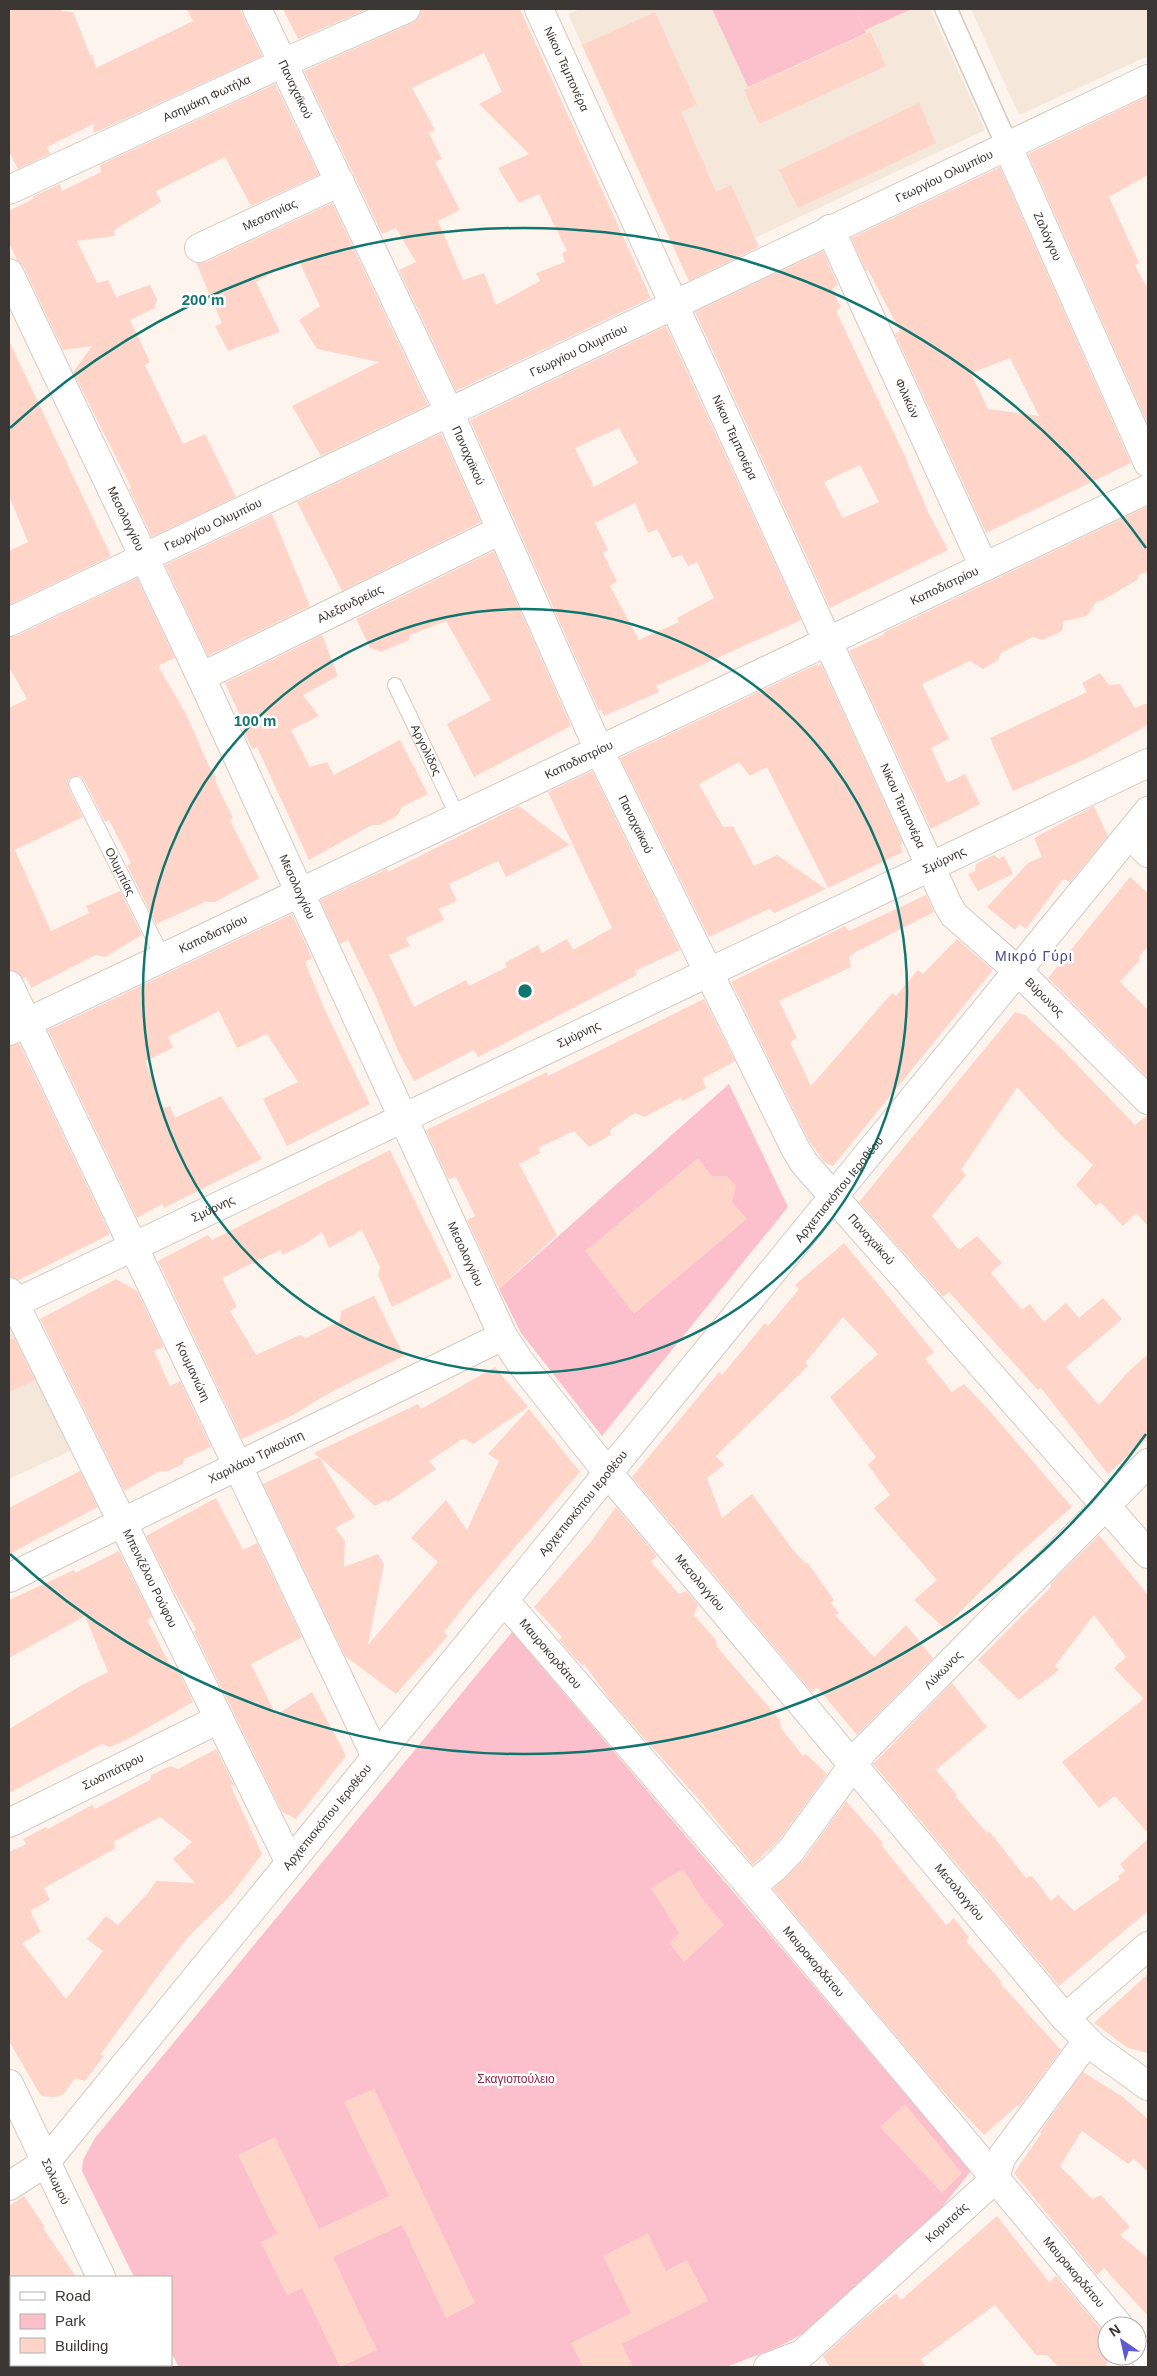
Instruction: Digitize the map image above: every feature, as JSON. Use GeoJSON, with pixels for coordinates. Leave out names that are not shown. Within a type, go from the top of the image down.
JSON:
{"type":"FeatureCollection","features":[{"type":"Feature","properties":{"kind":"street","name":"Παναχαϊκού"},"geometry":{"type":"LineString","coordinates":[[257,9],[449,412],[599,750],[804,1164],[1148,1554]]}},
{"type":"Feature","properties":{"kind":"street","name":"Ασημάκη Φωτήλα"},"geometry":{"type":"LineString","coordinates":[[9,190],[283,63],[406,9]]}},
{"type":"Feature","properties":{"kind":"street","name":"Νίκου Τεμπονέρα"},"geometry":{"type":"LineString","coordinates":[[540,9],[930,867]]}},
{"type":"Feature","properties":{"kind":"street","name":"Ζαλόγγου"},"geometry":{"type":"LineString","coordinates":[[946,9],[1148,463]]}},
{"type":"Feature","properties":{"kind":"street","name":"Γεωργίου Ολυμπίου"},"geometry":{"type":"LineString","coordinates":[[9,622],[830,229],[1148,80]]}},
{"type":"Feature","properties":{"kind":"street","name":"Μεσσηνίας"},"geometry":{"type":"LineString","coordinates":[[199,248],[340,182]]}},
{"type":"Feature","properties":{"kind":"street","name":"Φιλικών"},"geometry":{"type":"LineString","coordinates":[[830,229],[984,567]]}},
{"type":"Feature","properties":{"kind":"street","name":"Μεσολογγίου"},"geometry":{"type":"LineString","coordinates":[[9,273],[201,677],[503,1336],[520,1362],[608,1473],[1066,2018],[1087,2041],[1148,2086]]}},
{"type":"Feature","properties":{"kind":"street","name":"Καποδιστρίου"},"geometry":{"type":"LineString","coordinates":[[18,1027],[1148,489]]}},
{"type":"Feature","properties":{"kind":"street","name":"Αλεξανδρείας"},"geometry":{"type":"LineString","coordinates":[[201,677],[501,530]]}},
{"type":"Feature","properties":{"kind":"street","name":"Σμύρνης"},"geometry":{"type":"LineString","coordinates":[[11,1301],[133,1247],[1148,763]]}},
{"type":"Feature","properties":{"kind":"street","name":"Αρχιεπισκόπου Ιεροθέου"},"geometry":{"type":"LineString","coordinates":[[9,2186],[44,2163],[1018,971],[1139,843],[1148,812]]}},
{"type":"Feature","properties":{"kind":"street","name":"Βύρωνος"},"geometry":{"type":"LineString","coordinates":[[930,867],[954,915],[1018,971],[1148,1100]]}},
{"type":"Feature","properties":{"kind":"street","name":"Κουμανιώτη"},"geometry":{"type":"LineString","coordinates":[[9,985],[18,1027],[133,1247],[376,1758]]}},
{"type":"Feature","properties":{"kind":"street","name":"Μπενιζέλου Ρούφου"},"geometry":{"type":"LineString","coordinates":[[11,1301],[290,1863]]}},
{"type":"Feature","properties":{"kind":"street","name":"Χαριλάου Τρικούπη"},"geometry":{"type":"LineString","coordinates":[[9,1578],[503,1336]]}},
{"type":"Feature","properties":{"kind":"street","name":"Λύκωνος"},"geometry":{"type":"LineString","coordinates":[[751,1886],[774,1868],[792,1849],[853,1764],[1148,1463]]}},
{"type":"Feature","properties":{"kind":"street","name":"Μαυροκορδάτου"},"geometry":{"type":"LineString","coordinates":[[504,1600],[751,1886],[995,2180],[1111,2316]]}},
{"type":"Feature","properties":{"kind":"street","name":"Σωσιπάτρου"},"geometry":{"type":"LineString","coordinates":[[9,1823],[218,1719]]}},
{"type":"Feature","properties":{"kind":"street"},"geometry":{"type":"LineString","coordinates":[[1066,2018],[1148,1946]]}},
{"type":"Feature","properties":{"kind":"street"},"geometry":{"type":"LineString","coordinates":[[995,2180],[1001,2158],[1087,2041]]}},
{"type":"Feature","properties":{"kind":"street","name":"Σολωμού"},"geometry":{"type":"LineString","coordinates":[[9,2084],[44,2163],[100,2276]]}},
{"type":"Feature","properties":{"kind":"street","name":"Κορυτσάς"},"geometry":{"type":"LineString","coordinates":[[768,2367],[806,2360],[995,2180]]}},
{"type":"Feature","properties":{"kind":"lane","name":"Αργολίδος"},"geometry":{"type":"LineString","coordinates":[[395,684],[458,817]]}},
{"type":"Feature","properties":{"kind":"lane","name":"Ολυμπίας"},"geometry":{"type":"LineString","coordinates":[[76,784],[163,957]]}},
{"type":"Feature","properties":{"kind":"shaded area"},"geometry":{"type":"Polygon","coordinates":[[[581,9],[930,9],[985,130],[684,271],[568,14],[581,9]]]}},
{"type":"Feature","properties":{"kind":"shaded area"},"geometry":{"type":"Polygon","coordinates":[[[971,9],[1148,9],[1148,56],[1019,115],[971,9]]]}},
{"type":"Feature","properties":{"kind":"shaded area"},"geometry":{"type":"Polygon","coordinates":[[[9,1317],[74,1449],[9,1479],[9,1317]]]}},
{"type":"Feature","properties":{"kind":"green space"},"geometry":{"type":"Polygon","coordinates":[[[712,9],[855,9],[866,33],[748,87],[712,9]]]}},
{"type":"Feature","properties":{"kind":"green space"},"geometry":{"type":"Polygon","coordinates":[[[855,9],[912,9],[865,30],[855,9]]]}},
{"type":"Feature","properties":{"kind":"green space"},"geometry":{"type":"Polygon","coordinates":[[[729,1084],[788,1207],[602,1436],[521,1333],[499,1289],[729,1084]]]}},
{"type":"Feature","properties":{"kind":"green space","name":"Σκαγιοπούλειο"},"geometry":{"type":"Polygon","coordinates":[[[512,1632],[971,2171],[926,2227],[814,2328],[778,2347],[726,2367],[179,2367],[172,2354],[172,2276],[134,2276],[82,2171],[83,2160],[95,2138],[512,1632]]]}},
{"type":"Feature","properties":{"kind":"building"},"geometry":{"type":"Polygon","coordinates":[[[9,9],[61,9],[62,11],[73,12],[90,55],[92,54],[96,68],[193,21],[186,9],[240,9],[262,56],[94,133],[93,124],[47,147],[50,154],[18,169],[9,152],[9,9]]]}},
{"type":"Feature","properties":{"kind":"building"},"geometry":{"type":"Polygon","coordinates":[[[283,9],[368,9],[298,39],[283,9]]]}},
{"type":"Feature","properties":{"kind":"building"},"geometry":{"type":"Polygon","coordinates":[[[421,9],[520,9],[651,298],[456,391],[399,270],[416,262],[396,228],[382,234],[304,71],[412,23],[419,18],[421,9]],[[484,53],[412,88],[435,130],[429,133],[442,159],[435,162],[460,210],[438,221],[463,280],[484,273],[496,305],[540,281],[536,273],[565,262],[562,253],[567,251],[539,194],[519,203],[498,168],[529,154],[479,104],[502,92],[484,53]]]}},
{"type":"Feature","properties":{"kind":"building"},"geometry":{"type":"Polygon","coordinates":[[[655,12],[697,105],[681,112],[716,192],[731,185],[759,247],[689,281],[582,45],[655,12]]]}},
{"type":"Feature","properties":{"kind":"building"},"geometry":{"type":"Polygon","coordinates":[[[870,32],[886,66],[759,124],[744,90],[870,32]]]}},
{"type":"Feature","properties":{"kind":"building"},"geometry":{"type":"Polygon","coordinates":[[[275,84],[319,175],[251,206],[225,157],[156,191],[161,202],[114,230],[115,236],[77,241],[97,283],[108,280],[116,297],[150,285],[157,299],[155,308],[130,320],[150,362],[145,365],[183,444],[205,434],[236,497],[152,537],[129,489],[131,487],[73,372],[92,346],[63,350],[23,266],[17,260],[9,243],[9,211],[33,199],[32,197],[60,184],[62,191],[101,172],[100,165],[275,84]]]}},
{"type":"Feature","properties":{"kind":"building"},"geometry":{"type":"Polygon","coordinates":[[[1148,96],[1148,175],[1109,197],[1139,263],[1135,265],[1148,289],[1148,425],[1028,154],[1148,96]]]}},
{"type":"Feature","properties":{"kind":"building"},"geometry":{"type":"Polygon","coordinates":[[[919,103],[936,143],[798,208],[779,170],[919,103]]]}},
{"type":"Feature","properties":{"kind":"building"},"geometry":{"type":"Polygon","coordinates":[[[1000,167],[1131,463],[986,533],[895,334],[900,331],[868,270],[866,271],[851,238],[1000,167]],[[1010,358],[971,373],[988,409],[1039,416],[1010,358]]]}},
{"type":"Feature","properties":{"kind":"building"},"geometry":{"type":"Polygon","coordinates":[[[332,203],[428,405],[321,456],[292,406],[379,362],[317,349],[299,320],[320,306],[298,259],[256,282],[280,332],[228,351],[215,326],[222,323],[196,263],[206,262],[332,203]]]}},
{"type":"Feature","properties":{"kind":"building"},"geometry":{"type":"Polygon","coordinates":[[[823,251],[838,285],[832,288],[841,308],[836,311],[903,452],[929,514],[948,550],[830,608],[695,312],[823,251]],[[860,465],[824,482],[843,518],[879,502],[860,465]]]}},
{"type":"Feature","properties":{"kind":"building"},"geometry":{"type":"Polygon","coordinates":[[[666,326],[801,620],[656,686],[659,692],[604,716],[601,709],[599,711],[470,420],[666,326]],[[619,428],[575,448],[594,487],[638,463],[619,428]],[[635,503],[595,523],[608,550],[603,553],[617,581],[610,586],[639,640],[679,622],[677,618],[714,598],[697,562],[688,566],[682,555],[672,558],[657,529],[648,533],[635,503]]]}},
{"type":"Feature","properties":{"kind":"building"},"geometry":{"type":"Polygon","coordinates":[[[9,341],[111,556],[9,605],[9,551],[28,542],[9,496],[9,341]]]}},
{"type":"Feature","properties":{"kind":"building"},"geometry":{"type":"Polygon","coordinates":[[[441,433],[481,522],[342,591],[297,502],[441,433]]]}},
{"type":"Feature","properties":{"kind":"building"},"geometry":{"type":"Polygon","coordinates":[[[1148,506],[1148,571],[1139,575],[1137,580],[1103,600],[1096,602],[1087,616],[1064,621],[1062,631],[1043,640],[1033,637],[1001,653],[998,660],[983,669],[970,661],[922,684],[949,739],[931,748],[947,783],[965,774],[980,804],[931,829],[849,651],[1148,506]]]}},
{"type":"Feature","properties":{"kind":"building"},"geometry":{"type":"Polygon","coordinates":[[[272,514],[310,606],[208,656],[165,565],[272,514]]]}},
{"type":"Feature","properties":{"kind":"building"},"geometry":{"type":"Polygon","coordinates":[[[494,551],[571,726],[474,777],[447,724],[491,700],[446,621],[410,635],[409,640],[381,652],[370,648],[356,619],[494,551]]]}},
{"type":"Feature","properties":{"kind":"building"},"geometry":{"type":"Polygon","coordinates":[[[137,578],[175,658],[158,666],[186,714],[209,766],[216,777],[215,781],[233,818],[230,820],[259,878],[215,902],[205,902],[156,924],[127,865],[131,863],[109,820],[105,822],[84,780],[80,776],[73,776],[68,780],[68,787],[83,817],[15,850],[51,931],[89,913],[86,906],[120,891],[142,935],[105,957],[96,955],[31,988],[26,977],[23,979],[17,972],[9,970],[9,708],[27,699],[9,667],[9,637],[16,636],[137,578]]]}},
{"type":"Feature","properties":{"kind":"building"},"geometry":{"type":"Polygon","coordinates":[[[322,635],[338,676],[303,695],[319,716],[291,730],[310,767],[327,762],[334,775],[400,740],[428,794],[402,807],[397,816],[380,825],[372,825],[309,860],[257,747],[252,749],[241,725],[244,724],[225,683],[322,635]]]}},
{"type":"Feature","properties":{"kind":"building"},"geometry":{"type":"Polygon","coordinates":[[[817,664],[818,666],[821,664],[903,843],[900,845],[903,852],[828,888],[767,767],[750,776],[739,762],[699,784],[723,827],[733,826],[754,866],[777,855],[826,889],[775,913],[769,909],[709,937],[620,758],[817,664]]]}},
{"type":"Feature","properties":{"kind":"building"},"geometry":{"type":"Polygon","coordinates":[[[1100,673],[1109,685],[1120,684],[1135,708],[1148,703],[1148,725],[1090,757],[1013,791],[990,738],[1087,692],[1082,683],[1100,673]]]}},
{"type":"Feature","properties":{"kind":"building"},"geometry":{"type":"Polygon","coordinates":[[[592,771],[680,950],[635,971],[637,975],[478,1057],[474,1050],[414,1081],[398,1051],[375,995],[348,940],[340,944],[320,900],[387,869],[388,872],[519,806],[570,845],[506,877],[498,861],[449,884],[457,901],[439,909],[444,920],[406,938],[410,946],[389,955],[414,1007],[466,980],[469,986],[507,967],[505,963],[538,945],[542,953],[567,939],[573,950],[612,928],[548,792],[592,771]]]}},
{"type":"Feature","properties":{"kind":"building"},"geometry":{"type":"Polygon","coordinates":[[[1094,806],[1108,836],[1070,882],[1063,879],[1026,929],[1019,924],[1015,930],[987,907],[1028,863],[1042,857],[1034,838],[1094,806]]]}},
{"type":"Feature","properties":{"kind":"building"},"geometry":{"type":"Polygon","coordinates":[[[994,855],[999,859],[1004,856],[1013,874],[978,891],[968,874],[975,871],[976,864],[994,855]]]}},
{"type":"Feature","properties":{"kind":"building"},"geometry":{"type":"Polygon","coordinates":[[[1130,877],[1148,893],[1148,946],[1138,958],[1140,960],[1120,982],[1148,1010],[1148,1078],[1048,978],[1130,877]]]}},
{"type":"Feature","properties":{"kind":"building"},"geometry":{"type":"Polygon","coordinates":[[[926,895],[934,912],[856,952],[849,957],[851,967],[779,1001],[797,1038],[790,1042],[811,1086],[892,993],[896,996],[918,970],[923,974],[957,939],[993,970],[833,1166],[825,1163],[809,1141],[731,982],[845,926],[849,931],[926,895]]]}},
{"type":"Feature","properties":{"kind":"building"},"geometry":{"type":"Polygon","coordinates":[[[292,914],[312,958],[305,962],[324,1008],[370,1104],[287,1146],[263,1099],[298,1082],[267,1034],[237,1048],[219,1011],[168,1037],[173,1048],[145,1061],[164,1108],[170,1106],[175,1118],[221,1096],[262,1159],[164,1208],[162,1204],[137,1218],[48,1030],[292,914]]]}},
{"type":"Feature","properties":{"kind":"building"},"geometry":{"type":"Polygon","coordinates":[[[704,999],[735,1061],[702,1079],[706,1088],[683,1101],[680,1098],[645,1117],[635,1113],[610,1130],[611,1135],[589,1147],[574,1131],[538,1148],[541,1153],[519,1164],[557,1235],[499,1289],[467,1220],[475,1216],[456,1177],[448,1179],[426,1130],[547,1072],[548,1076],[704,999]]]}},
{"type":"Feature","properties":{"kind":"building"},"geometry":{"type":"Polygon","coordinates":[[[1015,1012],[1025,1015],[1061,1048],[1135,1125],[1148,1115],[1148,1226],[1136,1213],[1123,1226],[1100,1202],[1096,1206],[1076,1185],[1093,1165],[1063,1137],[1017,1087],[961,1170],[966,1175],[932,1216],[959,1250],[977,1236],[1002,1263],[991,1273],[1022,1310],[1030,1304],[1044,1322],[1066,1303],[1079,1318],[1103,1298],[1122,1319],[1066,1367],[1099,1405],[1127,1373],[1148,1354],[1148,1438],[1108,1474],[1041,1388],[1038,1390],[949,1292],[943,1297],[859,1202],[1015,1012]]]}},
{"type":"Feature","properties":{"kind":"building"},"geometry":{"type":"Polygon","coordinates":[[[19,1043],[110,1234],[19,1280],[9,1277],[9,1046],[19,1043]]]}},
{"type":"Feature","properties":{"kind":"building"},"geometry":{"type":"Polygon","coordinates":[[[390,1150],[452,1277],[392,1307],[378,1275],[380,1267],[362,1230],[329,1248],[322,1232],[308,1242],[283,1255],[280,1250],[222,1278],[237,1307],[230,1311],[256,1355],[300,1335],[306,1338],[340,1321],[341,1311],[374,1296],[404,1356],[333,1391],[291,1416],[242,1439],[158,1261],[208,1235],[212,1240],[390,1150]]]}},
{"type":"Feature","properties":{"kind":"building"},"geometry":{"type":"Polygon","coordinates":[[[698,1158],[712,1176],[727,1176],[736,1186],[732,1202],[747,1219],[634,1314],[585,1251],[698,1158]]]}},
{"type":"Feature","properties":{"kind":"building"},"geometry":{"type":"Polygon","coordinates":[[[844,1243],[934,1352],[925,1359],[952,1392],[964,1384],[989,1410],[1072,1507],[1014,1558],[944,1628],[914,1600],[937,1580],[874,1508],[890,1495],[868,1465],[876,1457],[830,1397],[878,1354],[843,1317],[805,1363],[808,1366],[716,1456],[724,1465],[707,1478],[722,1518],[752,1494],[793,1550],[806,1564],[807,1562],[834,1600],[831,1603],[839,1613],[835,1615],[874,1657],[906,1625],[933,1658],[857,1735],[817,1687],[812,1692],[632,1477],[719,1372],[722,1375],[765,1323],[768,1326],[799,1289],[795,1285],[844,1243]]]}},
{"type":"Feature","properties":{"kind":"building"},"geometry":{"type":"Polygon","coordinates":[[[116,1279],[137,1291],[164,1347],[154,1351],[170,1386],[180,1381],[211,1447],[184,1459],[183,1464],[166,1472],[160,1471],[124,1491],[40,1319],[116,1279]]]}},
{"type":"Feature","properties":{"kind":"building"},"geometry":{"type":"Polygon","coordinates":[[[14,1338],[35,1380],[9,1392],[9,1341],[14,1338]]]}},
{"type":"Feature","properties":{"kind":"building"},"geometry":{"type":"Polygon","coordinates":[[[495,1367],[528,1407],[473,1444],[464,1438],[429,1461],[436,1469],[388,1502],[386,1500],[375,1506],[314,1453],[418,1404],[421,1409],[495,1367]]]}},
{"type":"Feature","properties":{"kind":"building"},"geometry":{"type":"Polygon","coordinates":[[[529,1409],[580,1472],[466,1604],[444,1632],[448,1636],[396,1694],[345,1656],[263,1484],[319,1457],[355,1517],[335,1528],[345,1541],[344,1567],[378,1554],[384,1564],[368,1645],[438,1562],[411,1538],[446,1500],[467,1530],[499,1461],[488,1454],[529,1409]]]}},
{"type":"Feature","properties":{"kind":"building"},"geometry":{"type":"Polygon","coordinates":[[[80,1471],[98,1507],[9,1554],[9,1508],[80,1471]]]}},
{"type":"Feature","properties":{"kind":"building"},"geometry":{"type":"Polygon","coordinates":[[[216,1498],[243,1550],[257,1543],[302,1637],[251,1664],[276,1715],[312,1692],[346,1756],[296,1819],[282,1812],[194,1632],[196,1629],[178,1599],[146,1536],[216,1498]]]}},
{"type":"Feature","properties":{"kind":"building"},"geometry":{"type":"Polygon","coordinates":[[[616,1507],[657,1556],[651,1562],[679,1594],[686,1591],[698,1605],[694,1615],[716,1640],[717,1647],[780,1720],[781,1728],[803,1756],[806,1754],[827,1774],[780,1839],[753,1865],[701,1802],[611,1701],[584,1664],[582,1666],[559,1640],[562,1637],[534,1607],[590,1543],[616,1507]]]}},
{"type":"Feature","properties":{"kind":"building"},"geometry":{"type":"Polygon","coordinates":[[[1099,1535],[1148,1595],[1148,1833],[1115,1796],[1099,1808],[1062,1762],[1144,1699],[1114,1668],[1126,1657],[1094,1615],[1055,1666],[1059,1670],[1019,1700],[978,1660],[1051,1587],[1050,1584],[1099,1535]]]}},
{"type":"Feature","properties":{"kind":"building"},"geometry":{"type":"Polygon","coordinates":[[[119,1551],[152,1617],[147,1620],[173,1671],[176,1666],[193,1702],[126,1740],[110,1747],[102,1744],[9,1793],[9,1729],[82,1685],[108,1672],[85,1616],[9,1658],[9,1600],[74,1570],[75,1573],[119,1551]]]}},
{"type":"Feature","properties":{"kind":"building"},"geometry":{"type":"Polygon","coordinates":[[[952,1683],[987,1727],[936,1770],[957,1795],[955,1796],[987,1833],[989,1831],[1026,1878],[1032,1876],[1051,1901],[1058,1895],[1074,1911],[1120,1879],[1118,1876],[1125,1871],[1120,1864],[1148,1839],[1148,1911],[1059,1986],[873,1764],[952,1683]]]}},
{"type":"Feature","properties":{"kind":"building"},"geometry":{"type":"Polygon","coordinates":[[[216,1749],[235,1787],[230,1784],[262,1854],[231,1895],[191,1934],[166,1965],[101,2054],[104,2056],[85,2081],[75,2078],[63,2095],[54,2097],[41,2096],[9,2041],[9,1852],[26,1844],[23,1839],[46,1827],[48,1829],[92,1805],[95,1809],[150,1780],[151,1775],[170,1766],[178,1769],[216,1749]],[[160,1817],[113,1842],[116,1848],[44,1888],[50,1900],[30,1911],[41,1932],[22,1943],[66,1999],[103,1951],[87,1939],[106,1916],[118,1925],[148,1893],[156,1881],[195,1883],[173,1859],[192,1842],[160,1817]]]}},
{"type":"Feature","properties":{"kind":"building"},"geometry":{"type":"Polygon","coordinates":[[[846,1801],[883,1843],[881,1845],[946,1925],[954,1918],[969,1937],[966,1941],[1002,1982],[1000,1983],[1061,2050],[1019,2107],[1018,2105],[984,2135],[937,2085],[773,1889],[805,1858],[846,1801]]]}},
{"type":"Feature","properties":{"kind":"building"},"geometry":{"type":"Polygon","coordinates":[[[683,1869],[702,1898],[724,1925],[684,1962],[669,1943],[679,1933],[651,1888],[683,1869]]]}},
{"type":"Feature","properties":{"kind":"building"},"geometry":{"type":"Polygon","coordinates":[[[1148,1974],[1148,2053],[1128,2048],[1094,2023],[1148,1974]]]}},
{"type":"Feature","properties":{"kind":"building"},"geometry":{"type":"Polygon","coordinates":[[[1083,2072],[1123,2097],[1148,2119],[1148,2172],[1134,2159],[1128,2164],[1082,2131],[1060,2166],[1092,2199],[1101,2195],[1130,2227],[1120,2235],[1148,2258],[1148,2316],[1104,2268],[1097,2275],[1014,2173],[1041,2134],[1040,2132],[1083,2072]]]}},
{"type":"Feature","properties":{"kind":"building"},"geometry":{"type":"Polygon","coordinates":[[[374,2089],[475,2303],[446,2318],[402,2225],[333,2257],[377,2350],[340,2367],[302,2288],[287,2295],[261,2242],[277,2234],[238,2155],[275,2137],[319,2229],[389,2196],[344,2102],[374,2089]]]}},
{"type":"Feature","properties":{"kind":"building"},"geometry":{"type":"Polygon","coordinates":[[[905,2104],[962,2173],[942,2193],[880,2127],[905,2104]]]}},
{"type":"Feature","properties":{"kind":"building"},"geometry":{"type":"Polygon","coordinates":[[[24,2196],[75,2276],[9,2277],[9,2206],[24,2196]]]}},
{"type":"Feature","properties":{"kind":"building"},"geometry":{"type":"Polygon","coordinates":[[[997,2216],[1049,2282],[1056,2276],[1097,2324],[1097,2366],[1107,2367],[1058,2367],[1047,2355],[1036,2355],[995,2305],[921,2359],[926,2367],[830,2367],[823,2356],[896,2293],[901,2300],[997,2216]]]}},
{"type":"Feature","properties":{"kind":"building"},"geometry":{"type":"Polygon","coordinates":[[[648,2233],[666,2271],[687,2260],[708,2301],[622,2344],[633,2367],[583,2367],[571,2343],[631,2313],[603,2256],[648,2233]]]}},
{"type":"Feature","properties":{"kind":"district","name":"Μικρό Γύρι"},"geometry":{"type":"Point","coordinates":[1034,956]}}]}
